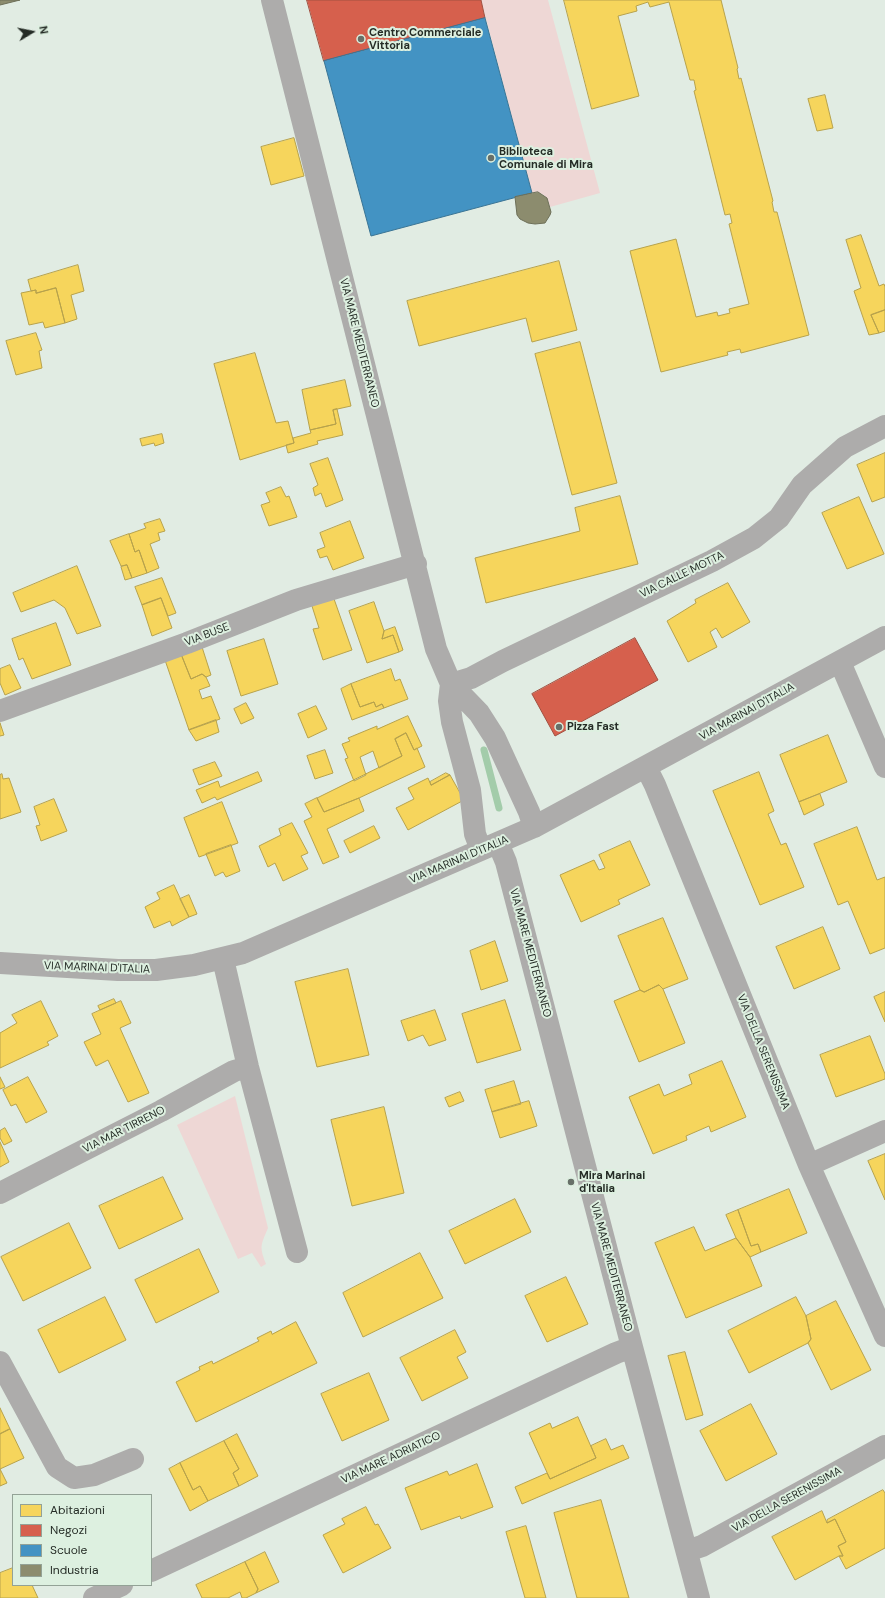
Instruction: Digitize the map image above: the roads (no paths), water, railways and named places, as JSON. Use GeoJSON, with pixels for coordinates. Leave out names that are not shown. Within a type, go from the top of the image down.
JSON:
{"type":"FeatureCollection","features":[{"type":"Feature","properties":{"kind":"street","name":"VIA MARE MEDITERRANEO"},"geometry":{"type":"LineString","coordinates":[[272,0],[416,564],[436,649],[451,684],[479,713],[495,738],[529,812],[534,827]]}},
{"type":"Feature","properties":{"kind":"street","name":"VIA CALLE MOTTA"},"geometry":{"type":"LineString","coordinates":[[451,684],[471,678],[503,660],[712,561],[754,538],[779,518],[802,485],[845,447],[885,426]]}},
{"type":"Feature","properties":{"kind":"street","name":"VIA BUSE"},"geometry":{"type":"LineString","coordinates":[[0,711],[187,643],[296,600],[416,564]]}},
{"type":"Feature","properties":{"kind":"street","name":"VIA MARINAI D'ITALIA"},"geometry":{"type":"LineString","coordinates":[[0,963],[118,970],[156,970],[194,965],[223,959],[267,943],[534,827],[885,637]]}},
{"type":"Feature","properties":{"kind":"street"},"geometry":{"type":"LineString","coordinates":[[840,662],[885,767]]}},
{"type":"Feature","properties":{"kind":"street","name":"VIA MARE MEDITERRANEO"},"geometry":{"type":"LineString","coordinates":[[451,684],[449,700],[452,722],[470,790],[475,834],[506,862],[699,1598]]}},
{"type":"Feature","properties":{"kind":"street","name":"VIA DELLA SERENISSIMA"},"geometry":{"type":"LineString","coordinates":[[646,767],[809,1165],[885,1336]]}},
{"type":"Feature","properties":{"kind":"street"},"geometry":{"type":"LineString","coordinates":[[223,959],[248,1067],[297,1252]]}},
{"type":"Feature","properties":{"kind":"street","name":"VIA MAR TIRRENO"},"geometry":{"type":"LineString","coordinates":[[0,1193],[161,1111],[234,1071],[248,1067]]}},
{"type":"Feature","properties":{"kind":"street"},"geometry":{"type":"LineString","coordinates":[[809,1165],[885,1131]]}},
{"type":"Feature","properties":{"kind":"street","name":"VIA MARE ADRIATICO"},"geometry":{"type":"LineString","coordinates":[[152,1571],[616,1352],[632,1347]]}},
{"type":"Feature","properties":{"kind":"street"},"geometry":{"type":"LineString","coordinates":[[0,1362],[57,1467],[74,1478],[94,1475],[133,1459]]}},
{"type":"Feature","properties":{"kind":"street","name":"VIA DELLA SERENISSIMA"},"geometry":{"type":"LineString","coordinates":[[687,1551],[702,1546],[885,1446]]}},
{"type":"Feature","properties":{"kind":"street"},"geometry":{"type":"LineString","coordinates":[[94,1598],[120,1586]]}},
{"type":"Feature","properties":{"kind":"waterway"},"geometry":{"type":"LineString","coordinates":[[484,750],[499,808]]}},
{"type":"Feature","properties":{"kind":"place","name":"Centro Commerciale Vittoria"},"geometry":{"type":"Point","coordinates":[361,39]}},
{"type":"Feature","properties":{"kind":"place","name":"Biblioteca Comunale di Mira"},"geometry":{"type":"Point","coordinates":[491,158]}},
{"type":"Feature","properties":{"kind":"place","name":"Pizza Fast"},"geometry":{"type":"Point","coordinates":[559,727]}},
{"type":"Feature","properties":{"kind":"place","name":"Mira Marinai d'Italia"},"geometry":{"type":"Point","coordinates":[571,1182]}}]}
